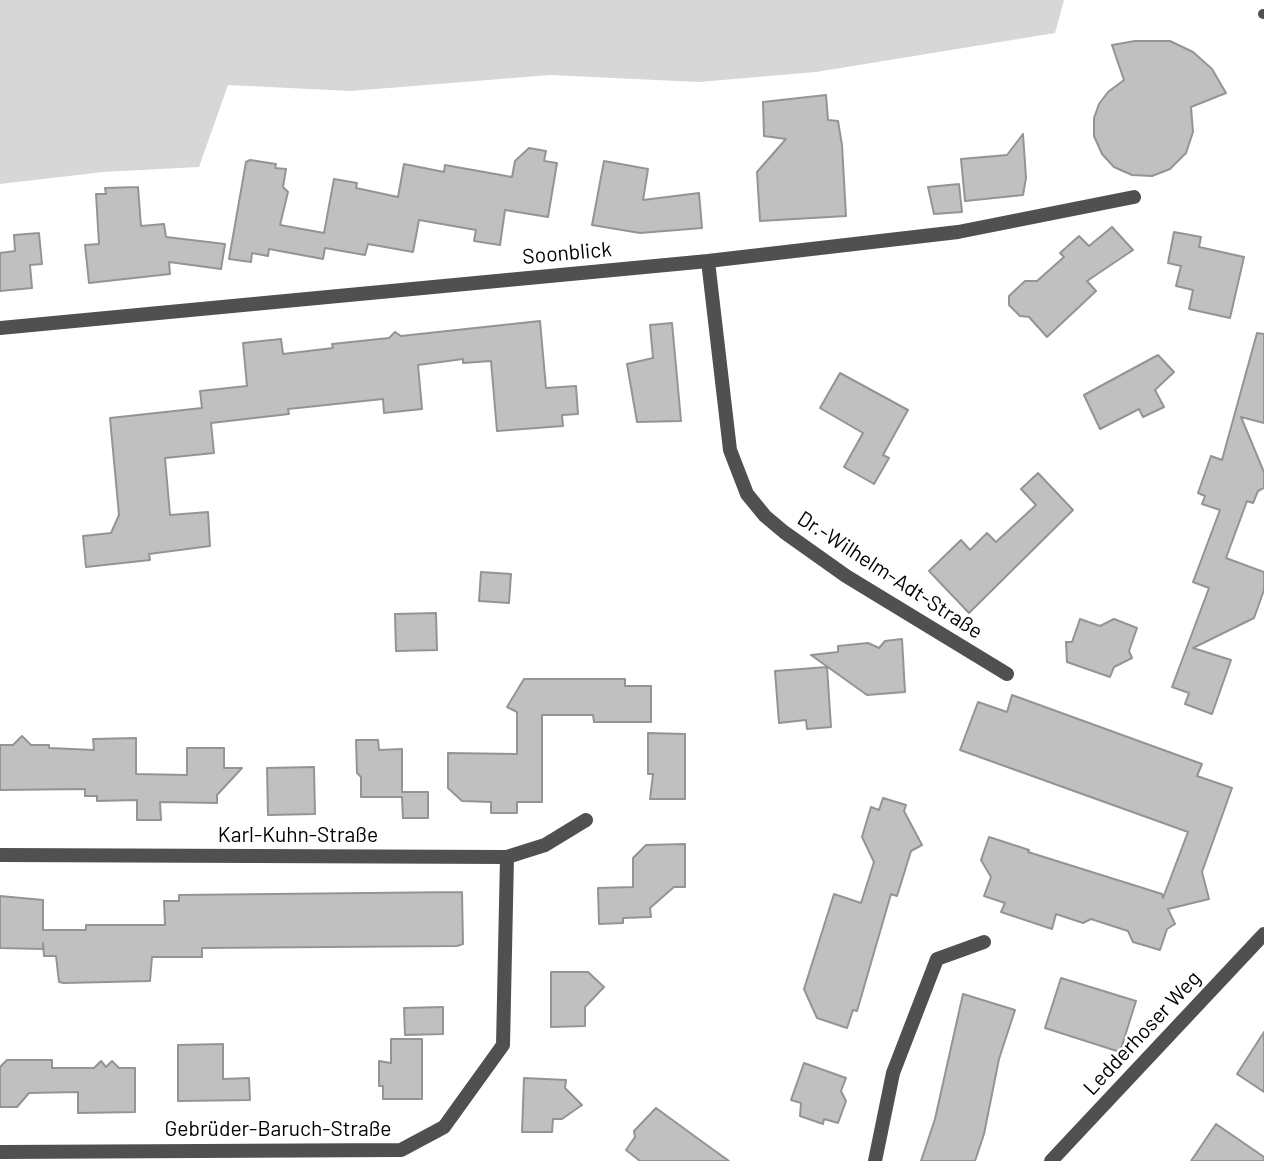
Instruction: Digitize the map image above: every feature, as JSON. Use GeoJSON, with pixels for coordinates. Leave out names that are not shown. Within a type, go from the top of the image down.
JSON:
{"type":"FeatureCollection","features":[{"type":"Feature","properties":{"kind":"street","name":"Soonblick"},"geometry":{"type":"LineString","coordinates":[[0,328],[708,261],[958,232],[1134,197]]}},
{"type":"Feature","properties":{"kind":"street","name":"Dr.-Wilhelm-Adt-Straße"},"geometry":{"type":"LineString","coordinates":[[708,261],[730,450],[747,494],[765,516],[846,576],[1007,674]]}},
{"type":"Feature","properties":{"kind":"street","name":"Karl-Kuhn-Straße"},"geometry":{"type":"LineString","coordinates":[[0,855],[507,858],[545,845],[586,820]]}},
{"type":"Feature","properties":{"kind":"street","name":"Gebrüder-Baruch-Straße"},"geometry":{"type":"LineString","coordinates":[[0,1152],[154,1156],[401,1150],[444,1127],[503,1045],[507,858]]}},
{"type":"Feature","properties":{"kind":"street","name":"Ledderhoser Weg"},"geometry":{"type":"LineString","coordinates":[[1051,1161],[1264,934]]}},
{"type":"Feature","properties":{"kind":"street"},"geometry":{"type":"LineString","coordinates":[[875,1161],[893,1073],[937,959],[984,942]]}},
{"type":"Feature","properties":{"kind":"shaded area"},"geometry":{"type":"Polygon","coordinates":[[[0,0],[1064,0],[1055,33],[816,72],[699,82],[550,75],[351,91],[228,85],[199,167],[103,172],[0,184],[0,0]]]}},
{"type":"Feature","properties":{"kind":"building"},"geometry":{"type":"Polygon","coordinates":[[[1135,41],[1170,41],[1193,52],[1212,69],[1226,93],[1191,107],[1193,132],[1186,153],[1170,169],[1152,176],[1132,175],[1114,167],[1102,154],[1094,136],[1094,118],[1099,104],[1108,92],[1124,80],[1112,45],[1135,41]]]}},
{"type":"Feature","properties":{"kind":"building"},"geometry":{"type":"Polygon","coordinates":[[[826,95],[828,120],[838,121],[842,145],[846,216],[760,221],[757,172],[786,139],[764,136],[763,102],[826,95]]]}},
{"type":"Feature","properties":{"kind":"building"},"geometry":{"type":"Polygon","coordinates":[[[1023,134],[1026,178],[1023,195],[965,201],[961,159],[1007,155],[1023,134]]]}},
{"type":"Feature","properties":{"kind":"building"},"geometry":{"type":"Polygon","coordinates":[[[529,148],[546,151],[544,161],[557,163],[548,217],[505,210],[500,245],[474,241],[476,230],[419,220],[413,252],[368,244],[365,255],[325,248],[323,259],[269,249],[268,256],[252,253],[251,262],[229,259],[246,162],[250,160],[276,164],[275,168],[286,169],[283,187],[288,192],[280,225],[324,233],[334,179],[357,183],[356,188],[398,197],[404,164],[444,172],[445,165],[512,177],[515,161],[529,148]]]}},
{"type":"Feature","properties":{"kind":"building"},"geometry":{"type":"Polygon","coordinates":[[[604,161],[648,169],[643,200],[699,193],[702,228],[640,233],[592,225],[604,161]]]}},
{"type":"Feature","properties":{"kind":"building"},"geometry":{"type":"Polygon","coordinates":[[[959,184],[962,212],[934,214],[928,187],[959,184]]]}},
{"type":"Feature","properties":{"kind":"building"},"geometry":{"type":"Polygon","coordinates":[[[138,187],[141,226],[164,224],[166,237],[225,244],[221,269],[169,262],[170,274],[89,283],[85,245],[99,244],[96,194],[106,194],[105,188],[138,187]]]}},
{"type":"Feature","properties":{"kind":"building"},"geometry":{"type":"Polygon","coordinates":[[[1112,227],[1133,250],[1087,281],[1096,291],[1047,337],[1029,317],[1020,316],[1009,305],[1009,296],[1025,281],[1037,281],[1064,257],[1060,253],[1079,236],[1089,246],[1112,227]]]}},
{"type":"Feature","properties":{"kind":"building"},"geometry":{"type":"Polygon","coordinates":[[[1174,232],[1201,237],[1199,247],[1244,257],[1230,318],[1189,309],[1193,290],[1176,286],[1181,266],[1168,263],[1174,232]]]}},
{"type":"Feature","properties":{"kind":"building"},"geometry":{"type":"Polygon","coordinates":[[[39,233],[42,264],[30,265],[32,288],[0,291],[0,253],[15,251],[14,235],[39,233]]]}},
{"type":"Feature","properties":{"kind":"building"},"geometry":{"type":"Polygon","coordinates":[[[540,321],[546,388],[576,386],[578,414],[562,415],[563,426],[497,431],[491,361],[463,363],[463,359],[418,365],[422,409],[384,413],[383,399],[288,409],[289,414],[211,423],[214,453],[165,458],[170,515],[208,512],[210,546],[149,554],[150,560],[86,567],[83,536],[111,533],[119,515],[110,418],[202,408],[200,391],[247,386],[243,343],[281,339],[283,354],[333,348],[332,344],[389,338],[395,332],[401,336],[540,321]]]}},
{"type":"Feature","properties":{"kind":"building"},"geometry":{"type":"Polygon","coordinates":[[[672,323],[681,421],[637,422],[627,364],[653,358],[650,325],[672,323]]]}},
{"type":"Feature","properties":{"kind":"building"},"geometry":{"type":"Polygon","coordinates":[[[1257,333],[1264,334],[1264,423],[1241,417],[1264,472],[1264,488],[1258,491],[1253,503],[1247,501],[1226,558],[1264,572],[1264,590],[1254,618],[1193,648],[1231,660],[1212,714],[1185,704],[1189,693],[1172,687],[1209,588],[1193,582],[1220,510],[1202,504],[1205,496],[1198,493],[1211,456],[1222,460],[1257,333]]]}},
{"type":"Feature","properties":{"kind":"building"},"geometry":{"type":"Polygon","coordinates":[[[1158,355],[1174,372],[1155,390],[1164,407],[1143,417],[1139,409],[1100,429],[1084,395],[1158,355]]]}},
{"type":"Feature","properties":{"kind":"building"},"geometry":{"type":"Polygon","coordinates":[[[840,373],[908,410],[883,455],[889,458],[874,484],[844,467],[863,433],[820,408],[840,373]]]}},
{"type":"Feature","properties":{"kind":"building"},"geometry":{"type":"Polygon","coordinates":[[[1038,473],[1073,510],[969,613],[929,571],[961,540],[970,550],[987,533],[996,542],[1036,505],[1021,489],[1038,473]]]}},
{"type":"Feature","properties":{"kind":"building"},"geometry":{"type":"Polygon","coordinates":[[[481,572],[511,574],[509,603],[479,601],[481,572]]]}},
{"type":"Feature","properties":{"kind":"building"},"geometry":{"type":"Polygon","coordinates":[[[436,613],[437,650],[396,651],[395,614],[436,613]]]}},
{"type":"Feature","properties":{"kind":"building"},"geometry":{"type":"Polygon","coordinates":[[[1080,619],[1100,626],[1114,619],[1137,628],[1129,651],[1132,658],[1114,667],[1110,677],[1067,662],[1066,642],[1072,642],[1080,619]]]}},
{"type":"Feature","properties":{"kind":"building"},"geometry":{"type":"Polygon","coordinates":[[[902,639],[905,692],[867,695],[811,655],[838,652],[838,646],[868,643],[879,648],[885,641],[902,639]]]}},
{"type":"Feature","properties":{"kind":"building"},"geometry":{"type":"Polygon","coordinates":[[[827,667],[831,727],[807,729],[806,720],[779,723],[775,671],[827,667]]]}},
{"type":"Feature","properties":{"kind":"building"},"geometry":{"type":"Polygon","coordinates":[[[524,679],[625,679],[625,686],[651,686],[651,722],[594,722],[593,715],[542,715],[542,802],[517,802],[517,813],[491,813],[491,802],[462,801],[448,788],[448,753],[517,754],[517,712],[507,707],[524,679]]]}},
{"type":"Feature","properties":{"kind":"building"},"geometry":{"type":"Polygon","coordinates":[[[1012,695],[1202,764],[1197,776],[1232,788],[1202,872],[1209,899],[1168,909],[1175,924],[1167,929],[1160,950],[1133,942],[1128,931],[1091,919],[1083,923],[1056,914],[1052,929],[1001,912],[1005,903],[984,896],[991,877],[981,860],[989,837],[1162,894],[1163,898],[1188,832],[960,750],[978,702],[1007,712],[1012,695]]]}},
{"type":"Feature","properties":{"kind":"building"},"geometry":{"type":"Polygon","coordinates":[[[648,733],[685,734],[685,799],[650,799],[653,774],[648,774],[648,733]]]}},
{"type":"Feature","properties":{"kind":"building"},"geometry":{"type":"Polygon","coordinates":[[[22,736],[31,745],[94,750],[93,739],[136,738],[136,774],[187,775],[187,748],[224,748],[224,768],[242,768],[217,795],[217,803],[160,802],[161,820],[137,820],[137,800],[97,801],[97,796],[85,796],[85,789],[0,790],[0,745],[13,745],[22,736]]]}},
{"type":"Feature","properties":{"kind":"building"},"geometry":{"type":"Polygon","coordinates":[[[356,740],[378,740],[379,750],[402,749],[402,792],[428,792],[428,818],[403,818],[402,797],[361,797],[356,740]]]}},
{"type":"Feature","properties":{"kind":"building"},"geometry":{"type":"Polygon","coordinates":[[[314,767],[315,814],[268,815],[267,768],[314,767]]]}},
{"type":"Feature","properties":{"kind":"building"},"geometry":{"type":"Polygon","coordinates":[[[883,798],[906,805],[904,811],[922,845],[911,851],[897,896],[891,894],[857,1011],[853,1010],[847,1028],[817,1018],[804,989],[834,894],[861,903],[874,862],[862,837],[871,807],[879,810],[883,798]]]}},
{"type":"Feature","properties":{"kind":"building"},"geometry":{"type":"Polygon","coordinates":[[[685,844],[685,887],[674,887],[650,908],[651,917],[623,918],[623,923],[599,924],[598,888],[633,887],[633,858],[646,845],[685,844]]]}},
{"type":"Feature","properties":{"kind":"building"},"geometry":{"type":"Polygon","coordinates":[[[462,892],[463,944],[457,946],[202,948],[202,957],[152,957],[150,981],[64,983],[59,982],[56,956],[44,956],[43,943],[43,949],[0,948],[0,896],[43,900],[43,930],[86,930],[86,925],[165,925],[164,901],[179,901],[179,895],[462,892]]]}},
{"type":"Feature","properties":{"kind":"building"},"geometry":{"type":"Polygon","coordinates":[[[551,972],[588,972],[604,987],[585,1007],[585,1026],[551,1027],[551,972]]]}},
{"type":"Feature","properties":{"kind":"building"},"geometry":{"type":"Polygon","coordinates":[[[1061,978],[1136,1001],[1120,1052],[1045,1028],[1061,978]]]}},
{"type":"Feature","properties":{"kind":"building"},"geometry":{"type":"Polygon","coordinates":[[[963,994],[1015,1010],[999,1059],[984,1134],[975,1161],[921,1161],[935,1119],[963,994]]]}},
{"type":"Feature","properties":{"kind":"building"},"geometry":{"type":"Polygon","coordinates":[[[443,1007],[443,1034],[405,1035],[404,1008],[443,1007]]]}},
{"type":"Feature","properties":{"kind":"building"},"geometry":{"type":"Polygon","coordinates":[[[1264,1032],[1264,1092],[1237,1074],[1264,1032]]]}},
{"type":"Feature","properties":{"kind":"building"},"geometry":{"type":"Polygon","coordinates":[[[391,1039],[422,1039],[422,1099],[383,1099],[383,1086],[379,1086],[379,1061],[391,1063],[391,1039]]]}},
{"type":"Feature","properties":{"kind":"building"},"geometry":{"type":"Polygon","coordinates":[[[223,1044],[223,1079],[249,1078],[250,1100],[178,1101],[178,1045],[223,1044]]]}},
{"type":"Feature","properties":{"kind":"building"},"geometry":{"type":"Polygon","coordinates":[[[7,1060],[52,1060],[52,1068],[94,1068],[101,1061],[106,1067],[112,1061],[119,1068],[135,1068],[135,1112],[78,1113],[78,1092],[29,1093],[17,1107],[0,1107],[0,1067],[7,1060]]]}},
{"type":"Feature","properties":{"kind":"building"},"geometry":{"type":"Polygon","coordinates":[[[804,1063],[846,1078],[841,1091],[846,1101],[838,1123],[824,1119],[823,1124],[800,1116],[801,1103],[791,1100],[804,1063]]]}},
{"type":"Feature","properties":{"kind":"building"},"geometry":{"type":"Polygon","coordinates":[[[524,1078],[566,1080],[565,1088],[582,1105],[562,1119],[553,1119],[552,1132],[522,1132],[524,1078]]]}},
{"type":"Feature","properties":{"kind":"building"},"geometry":{"type":"Polygon","coordinates":[[[656,1108],[729,1161],[640,1161],[626,1150],[635,1137],[634,1131],[656,1108]]]}},
{"type":"Feature","properties":{"kind":"building"},"geometry":{"type":"Polygon","coordinates":[[[1216,1124],[1264,1157],[1264,1161],[1191,1161],[1216,1124]]]}}]}
